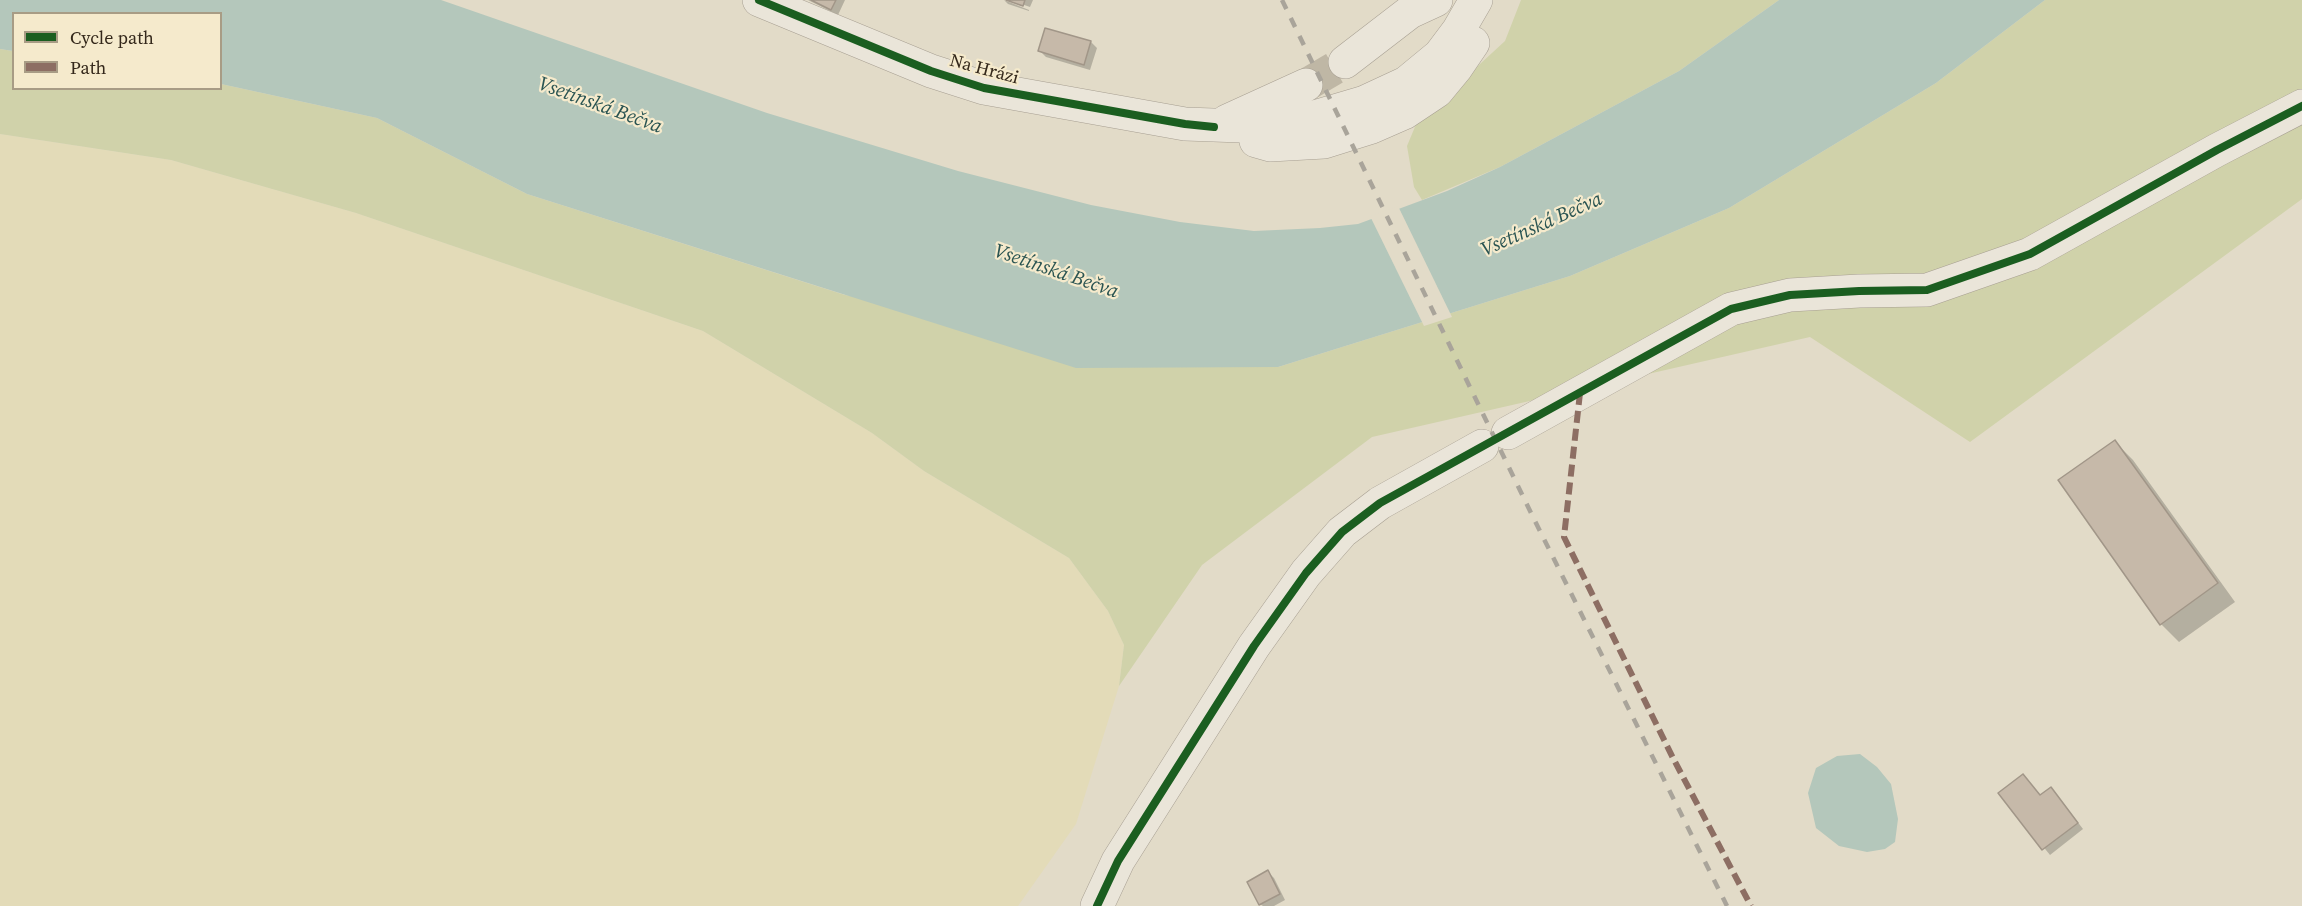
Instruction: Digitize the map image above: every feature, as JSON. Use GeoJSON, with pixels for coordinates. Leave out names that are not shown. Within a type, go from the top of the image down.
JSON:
{"type":"FeatureCollection","features":[{"type":"Feature","properties":{"kind":"street","name":"Na Hrázi"},"geometry":{"type":"LineString","coordinates":[[759,0],[931,71],[984,88],[1049,102],[1214,127]]}},
{"type":"Feature","properties":{"kind":"street"},"geometry":{"type":"LineString","coordinates":[[1345,62],[1410,12],[1436,0]]}},
{"type":"Feature","properties":{"kind":"street"},"geometry":{"type":"LineString","coordinates":[[1214,127],[1270,127],[1304,120],[1365,102],[1406,83],[1440,55],[1458,32],[1476,0]]}},
{"type":"Feature","properties":{"kind":"street"},"geometry":{"type":"LineString","coordinates":[[1214,127],[1270,145],[1300,145],[1324,142],[1372,127],[1404,113],[1437,91],[1456,69],[1474,42],[1484,0]]}},
{"type":"Feature","properties":{"kind":"street"},"geometry":{"type":"LineString","coordinates":[[1214,127],[1306,85]]}},
{"type":"Feature","properties":{"kind":"street"},"geometry":{"type":"LineString","coordinates":[[1097,906],[1118,861],[1254,646],[1306,573],[1342,532],[1380,503],[1731,309],[1790,294],[1927,290],[2030,254],[2217,150],[2302,106]]}},
{"type":"Feature","properties":{"kind":"shaded area"},"geometry":{"type":"Polygon","coordinates":[[[0,134],[171,160],[356,213],[703,331],[872,433],[924,471],[1069,558],[1108,611],[1124,645],[1119,686],[1076,824],[1018,906],[0,906],[0,134]]]}},
{"type":"Feature","properties":{"kind":"green space"},"geometry":{"type":"Polygon","coordinates":[[[1521,0],[1779,0],[1679,71],[1500,167],[1422,200],[1414,187],[1407,146],[1417,122],[1505,41],[1521,0]]]}},
{"type":"Feature","properties":{"kind":"green space"},"geometry":{"type":"Polygon","coordinates":[[[2045,0],[2302,0],[2302,199],[1970,442],[1810,337],[1372,437],[1202,565],[1119,686],[1124,645],[1108,611],[1069,558],[924,471],[872,433],[703,331],[356,213],[171,160],[0,134],[0,49],[12,51],[12,90],[222,90],[222,84],[377,118],[527,194],[845,295],[1278,367],[1570,276],[1729,208],[1936,83],[2045,0]]]}},
{"type":"Feature","properties":{"kind":"water","name":"Vsetínská Bečva"},"geometry":{"type":"Polygon","coordinates":[[[0,0],[441,0],[767,113],[958,171],[1091,205],[1180,222],[1254,231],[1358,224],[1447,191],[1500,167],[1679,71],[1779,0],[2045,0],[1936,83],[1729,208],[1570,276],[1278,367],[1076,368],[527,194],[377,118],[222,84],[222,12],[12,12],[12,51],[0,49],[0,0]]]}},
{"type":"Feature","properties":{"kind":"water"},"geometry":{"type":"Polygon","coordinates":[[[1860,754],[1877,767],[1891,784],[1898,819],[1895,842],[1885,849],[1867,852],[1839,846],[1816,828],[1808,793],[1816,768],[1837,756],[1860,754]]]}},
{"type":"Feature","properties":{"kind":"pier"},"geometry":{"type":"Polygon","coordinates":[[[1398,206],[1452,317],[1424,326],[1370,216],[1398,206]]]}},
{"type":"Feature","properties":{"kind":"building"},"geometry":{"type":"Polygon","coordinates":[[[811,0],[836,0],[831,10],[811,0]]]}},
{"type":"Feature","properties":{"kind":"building"},"geometry":{"type":"Polygon","coordinates":[[[1006,0],[1025,0],[1023,6],[1006,0]]]}},
{"type":"Feature","properties":{"kind":"building"},"geometry":{"type":"Polygon","coordinates":[[[1045,28],[1091,41],[1084,65],[1038,51],[1045,28]]]}},
{"type":"Feature","properties":{"kind":"building"},"geometry":{"type":"Polygon","coordinates":[[[2115,440],[2218,583],[2160,625],[2058,480],[2115,440]]]}},
{"type":"Feature","properties":{"kind":"building"},"geometry":{"type":"Polygon","coordinates":[[[2023,774],[2040,795],[2051,787],[2078,823],[2042,850],[1998,793],[2023,774]]]}},
{"type":"Feature","properties":{"kind":"building"},"geometry":{"type":"Polygon","coordinates":[[[1268,870],[1280,894],[1259,905],[1247,882],[1268,870]]]}},
{"type":"Feature","properties":{"kind":"tunnel"},"geometry":{"type":"LineString","coordinates":[[1306,85],[1345,62]]}},
{"type":"Feature","properties":{"kind":"railway"},"geometry":{"type":"LineString","coordinates":[[1282,0],[1532,515],[1727,906]]}},
{"type":"Feature","properties":{"kind":"marked path"},"geometry":{"type":"LineString","coordinates":[[1580,393],[1564,537],[1673,758],[1751,906]]}},
{"type":"Feature","properties":{"kind":"cycle path"},"geometry":{"type":"LineString","coordinates":[[759,0],[931,71],[984,88],[1185,124],[1214,127]]}},
{"type":"Feature","properties":{"kind":"cycle path"},"geometry":{"type":"LineString","coordinates":[[1097,906],[1118,861],[1254,646],[1306,573],[1342,532],[1380,503],[1731,309],[1790,295],[1927,290],[2030,254],[2217,150],[2302,106]]}}]}
